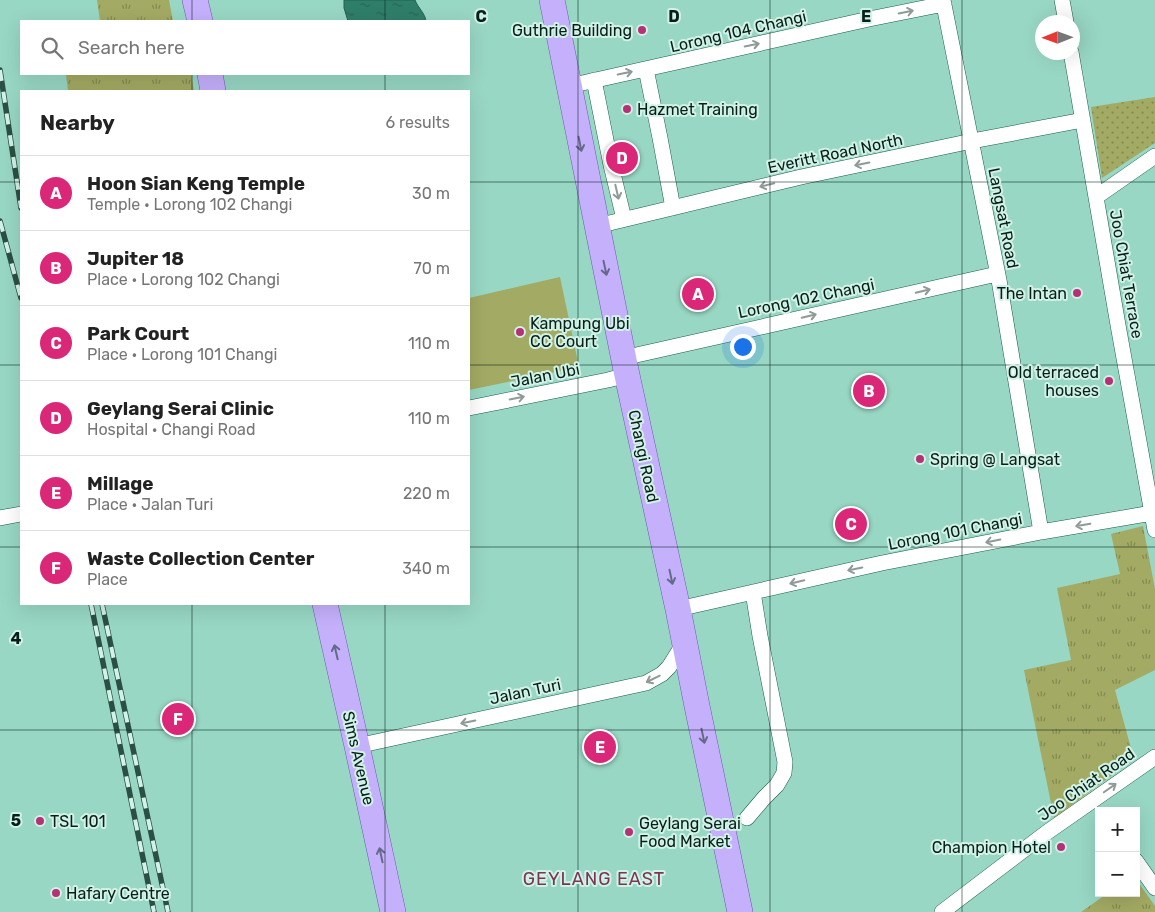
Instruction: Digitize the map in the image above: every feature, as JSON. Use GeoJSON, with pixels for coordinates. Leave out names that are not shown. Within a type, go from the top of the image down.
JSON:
{"type":"FeatureCollection","features":[{"type":"Feature","properties":{"kind":"main road"},"geometry":{"type":"LineString","coordinates":[[195,0],[200,20]]}},
{"type":"Feature","properties":{"kind":"main road","name":"Changi Road"},"geometry":{"type":"LineString","coordinates":[[552,0],[625,366],[678,609],[740,912]]}},
{"type":"Feature","properties":{"kind":"main road"},"geometry":{"type":"LineString","coordinates":[[210,75],[213,90]]}},
{"type":"Feature","properties":{"kind":"main road","name":"Sims Avenue"},"geometry":{"type":"LineString","coordinates":[[325,605],[393,912]]}},
{"type":"Feature","properties":{"kind":"street"},"geometry":{"type":"LineString","coordinates":[[1062,0],[1065,15]]}},
{"type":"Feature","properties":{"kind":"street","name":"Lorong 104 Changi"},"geometry":{"type":"LineString","coordinates":[[569,86],[943,2]]}},
{"type":"Feature","properties":{"kind":"street","name":"Langsat Road"},"geometry":{"type":"LineString","coordinates":[[943,2],[997,274],[1041,532]]}},
{"type":"Feature","properties":{"kind":"street","name":"Joo Chiat Terrace"},"geometry":{"type":"LineString","coordinates":[[1072,60],[1116,315],[1151,484],[1152,513],[1155,530]]}},
{"type":"Feature","properties":{"kind":"street"},"geometry":{"type":"LineString","coordinates":[[646,69],[673,208]]}},
{"type":"Feature","properties":{"kind":"street"},"geometry":{"type":"LineString","coordinates":[[594,80],[624,220]]}},
{"type":"Feature","properties":{"kind":"street","name":"Everitt Road North"},"geometry":{"type":"LineString","coordinates":[[597,226],[802,177],[1083,120]]}},
{"type":"Feature","properties":{"kind":"street"},"geometry":{"type":"LineString","coordinates":[[1096,197],[1155,156]]}},
{"type":"Feature","properties":{"kind":"street","name":"Lorong 102 Changi"},"geometry":{"type":"LineString","coordinates":[[625,366],[738,332],[997,274]]}},
{"type":"Feature","properties":{"kind":"street","name":"Jalan Ubi"},"geometry":{"type":"LineString","coordinates":[[470,408],[608,380],[625,366]]}},
{"type":"Feature","properties":{"kind":"street","name":"Lorong 101 Changi"},"geometry":{"type":"LineString","coordinates":[[678,609],[882,563],[1041,532],[1152,513]]}},
{"type":"Feature","properties":{"kind":"street"},"geometry":{"type":"LineString","coordinates":[[0,518],[20,514]]}},
{"type":"Feature","properties":{"kind":"street"},"geometry":{"type":"LineString","coordinates":[[747,818],[777,786],[784,774],[785,762],[753,592]]}},
{"type":"Feature","properties":{"kind":"street","name":"Jalan Turi"},"geometry":{"type":"LineString","coordinates":[[357,746],[646,682],[662,674],[669,667],[684,644]]}},
{"type":"Feature","properties":{"kind":"street","name":"Joo Chiat Road"},"geometry":{"type":"LineString","coordinates":[[942,912],[1046,833],[1097,805],[1155,757]]}},
{"type":"Feature","properties":{"kind":"street"},"geometry":{"type":"LineString","coordinates":[[1140,867],[1155,888]]}},
{"type":"Feature","properties":{"kind":"green space"},"geometry":{"type":"Polygon","coordinates":[[[97,0],[169,0],[173,20],[100,20],[97,0]]]}},
{"type":"Feature","properties":{"kind":"green space"},"geometry":{"type":"Polygon","coordinates":[[[66,75],[191,75],[194,90],[68,90],[66,75]]]}},
{"type":"Feature","properties":{"kind":"green space"},"geometry":{"type":"Polygon","coordinates":[[[1155,97],[1155,143],[1102,178],[1091,107],[1155,97]]]}},
{"type":"Feature","properties":{"kind":"green space","name":"Kampung Ubi CC Court"},"geometry":{"type":"Polygon","coordinates":[[[560,277],[579,367],[470,390],[470,298],[560,277]]]}},
{"type":"Feature","properties":{"kind":"green space"},"geometry":{"type":"Polygon","coordinates":[[[1143,526],[1155,589],[1155,670],[1115,690],[1134,759],[1054,818],[1024,670],[1071,660],[1057,588],[1120,574],[1111,534],[1143,526]]]}},
{"type":"Feature","properties":{"kind":"green space"},"geometry":{"type":"Polygon","coordinates":[[[1140,885],[1155,906],[1155,912],[1081,912],[1102,897],[1140,897],[1140,885]]]}},
{"type":"Feature","properties":{"kind":"water"},"geometry":{"type":"Polygon","coordinates":[[[344,0],[415,0],[426,20],[348,20],[344,0]]]}},
{"type":"Feature","properties":{"kind":"railway"},"geometry":{"type":"LineString","coordinates":[[0,70],[20,201]]}},
{"type":"Feature","properties":{"kind":"railway"},"geometry":{"type":"LineString","coordinates":[[0,221],[20,294]]}},
{"type":"Feature","properties":{"kind":"railway"},"geometry":{"type":"LineString","coordinates":[[91,605],[154,912]]}},
{"type":"Feature","properties":{"kind":"railway"},"geometry":{"type":"LineString","coordinates":[[102,605],[168,912]]}},
{"type":"Feature","properties":{"kind":"place","name":"Guthrie Building"},"geometry":{"type":"Point","coordinates":[642,30]}},
{"type":"Feature","properties":{"kind":"place","name":"Hazmet Training"},"geometry":{"type":"Point","coordinates":[627,109]}},
{"type":"Feature","properties":{"kind":"place","name":"Geylang Serai Clinic"},"geometry":{"type":"Point","coordinates":[622,158]}},
{"type":"Feature","properties":{"kind":"place","name":"The Intan"},"geometry":{"type":"Point","coordinates":[1077,293]}},
{"type":"Feature","properties":{"kind":"place","name":"Hoon Sian Keng Temple"},"geometry":{"type":"Point","coordinates":[698,294]}},
{"type":"Feature","properties":{"kind":"place","name":"Kampung Ubi CC Court"},"geometry":{"type":"Point","coordinates":[520,332]}},
{"type":"Feature","properties":{"kind":"place","name":"Old terraced houses"},"geometry":{"type":"Point","coordinates":[1109,381]}},
{"type":"Feature","properties":{"kind":"place","name":"Jupiter 18"},"geometry":{"type":"Point","coordinates":[869,391]}},
{"type":"Feature","properties":{"kind":"place","name":"Spring @ Langsat"},"geometry":{"type":"Point","coordinates":[920,459]}},
{"type":"Feature","properties":{"kind":"place","name":"Park Court"},"geometry":{"type":"Point","coordinates":[851,524]}},
{"type":"Feature","properties":{"kind":"place","name":"Waste Collection Center"},"geometry":{"type":"Point","coordinates":[178,719]}},
{"type":"Feature","properties":{"kind":"place","name":"Millage"},"geometry":{"type":"Point","coordinates":[600,747]}},
{"type":"Feature","properties":{"kind":"place","name":"TSL 101"},"geometry":{"type":"Point","coordinates":[40,821]}},
{"type":"Feature","properties":{"kind":"place","name":"Geylang Serai Food Market"},"geometry":{"type":"Point","coordinates":[629,832]}},
{"type":"Feature","properties":{"kind":"place","name":"Champion Hotel"},"geometry":{"type":"Point","coordinates":[1061,847]}},
{"type":"Feature","properties":{"kind":"place","name":"Hafary Centre"},"geometry":{"type":"Point","coordinates":[56,893]}},
{"type":"Feature","properties":{"kind":"district","name":"GEYLANG EAST"},"geometry":{"type":"Point","coordinates":[594,879]}}]}
